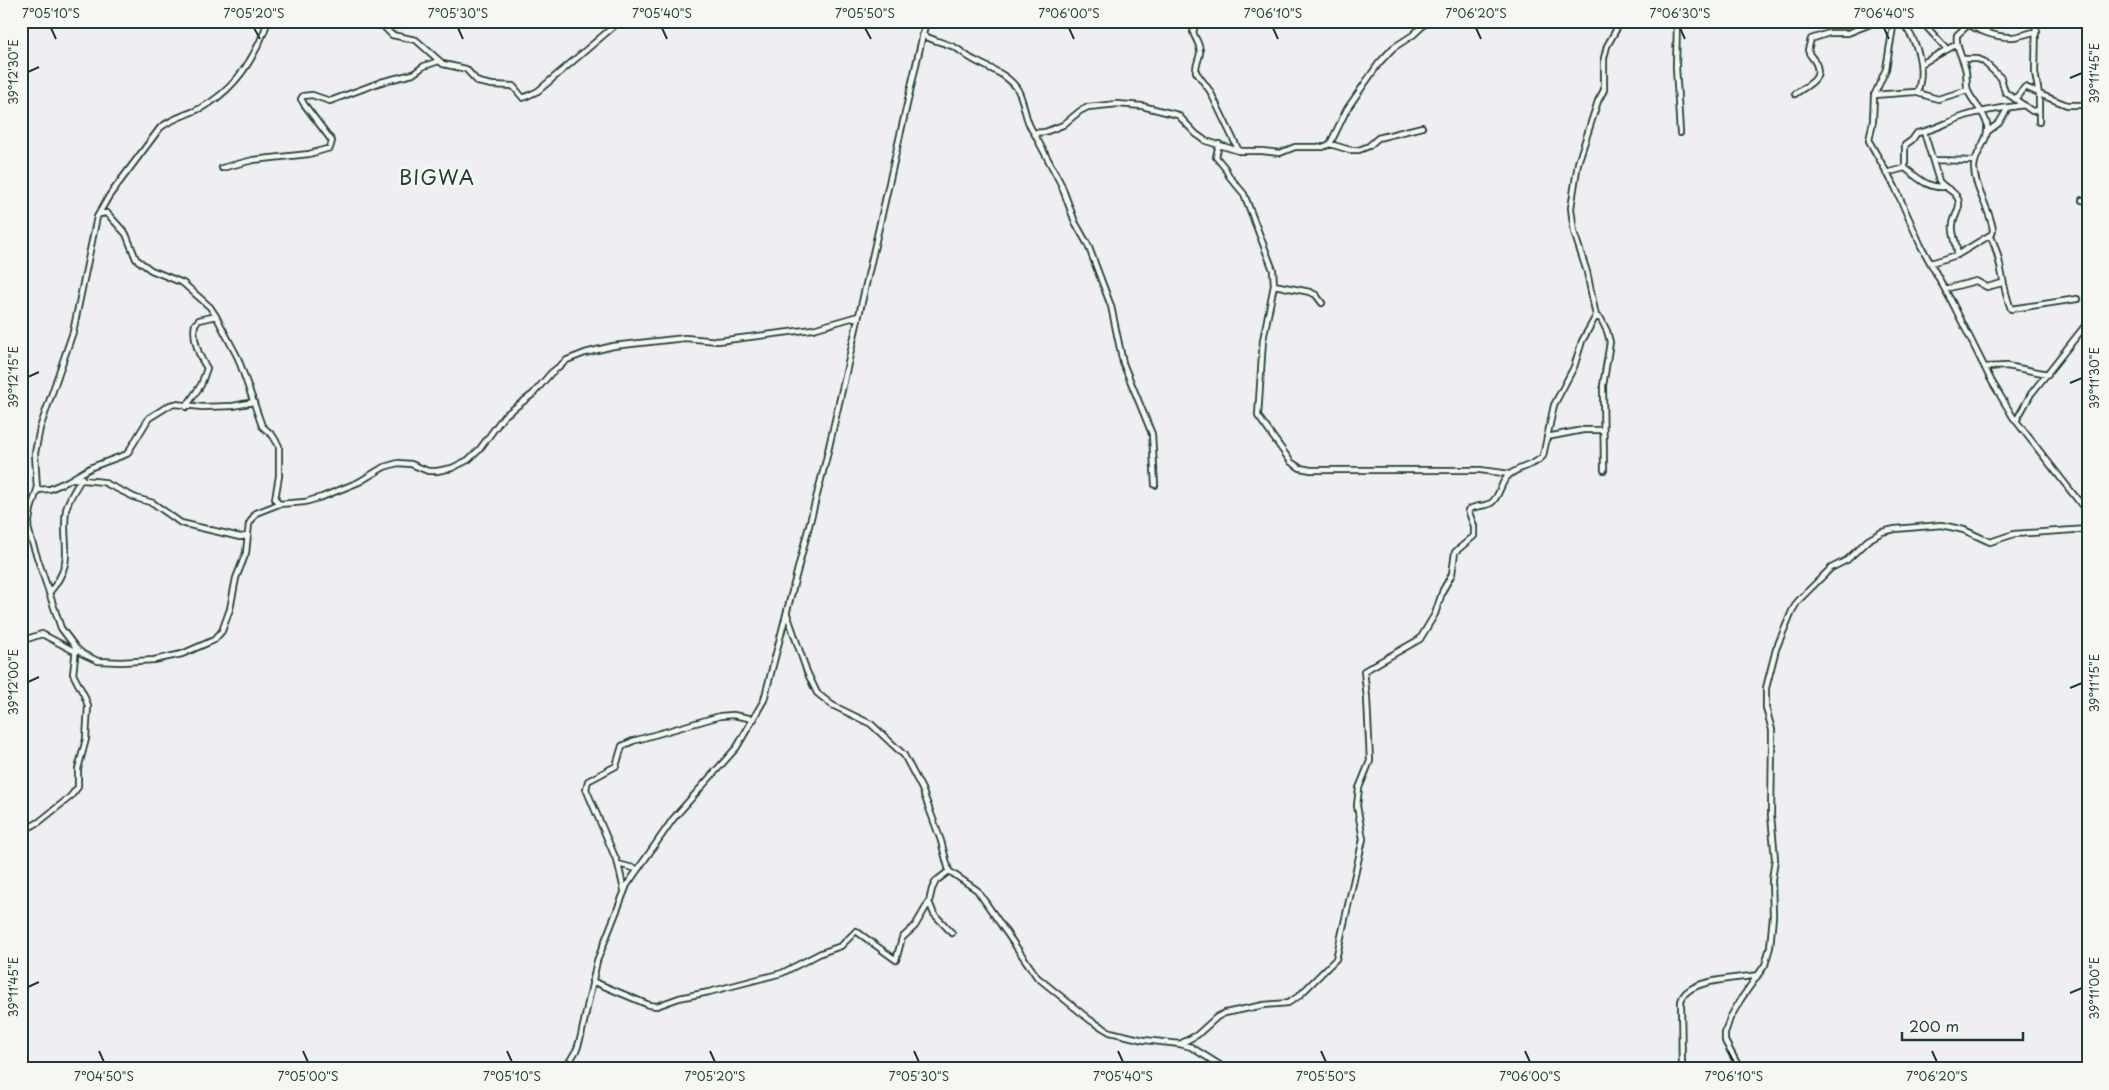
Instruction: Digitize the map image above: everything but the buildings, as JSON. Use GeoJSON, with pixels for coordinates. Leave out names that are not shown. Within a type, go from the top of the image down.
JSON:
{"type":"FeatureCollection","features":[{"type":"Feature","properties":{"kind":"street"},"geometry":{"type":"LineString","coordinates":[[21,832],[39,822],[70,797],[78,787],[78,769],[86,739],[88,706],[73,674],[76,650],[61,628],[28,527],[37,490],[35,462],[38,434],[73,332],[99,214],[109,196],[160,128],[170,120],[209,103],[229,86],[249,63],[258,49],[268,21]]}},
{"type":"Feature","properties":{"kind":"street"},"geometry":{"type":"LineString","coordinates":[[378,21],[392,34],[416,40],[438,62],[446,66],[462,67],[479,82],[492,85],[514,86],[521,97],[526,98],[538,91],[620,21]]}},
{"type":"Feature","properties":{"kind":"street"},"geometry":{"type":"LineString","coordinates":[[565,1069],[577,1049],[585,1024],[592,981],[605,936],[624,890],[637,869],[686,803],[738,747],[764,700],[826,460],[926,21]]}},
{"type":"Feature","properties":{"kind":"street"},"geometry":{"type":"LineString","coordinates":[[1197,21],[1193,32],[1200,45],[1196,72],[1210,91],[1239,151]]}},
{"type":"Feature","properties":{"kind":"street"},"geometry":{"type":"LineString","coordinates":[[1330,144],[1347,109],[1379,62],[1393,48],[1413,35],[1428,21]]}},
{"type":"Feature","properties":{"kind":"street"},"geometry":{"type":"LineString","coordinates":[[1180,1044],[1225,1013],[1264,1005],[1288,1003],[1299,996],[1336,959],[1363,839],[1357,806],[1359,788],[1370,761],[1364,671],[1420,639],[1435,614],[1442,590],[1452,574],[1455,552],[1474,536],[1474,526],[1468,510],[1494,500],[1504,480],[1510,474],[1540,459],[1544,452],[1546,437],[1556,402],[1574,367],[1582,341],[1596,316],[1587,272],[1574,232],[1571,208],[1578,163],[1598,101],[1604,90],[1604,63],[1607,46],[1622,21]]}},
{"type":"Feature","properties":{"kind":"street"},"geometry":{"type":"LineString","coordinates":[[1677,21],[1676,67],[1680,133]]}},
{"type":"Feature","properties":{"kind":"street"},"geometry":{"type":"LineString","coordinates":[[1854,21],[1856,29]]}},
{"type":"Feature","properties":{"kind":"street"},"geometry":{"type":"LineString","coordinates":[[1795,94],[1814,82],[1818,76],[1815,63],[1808,50],[1811,39],[1829,33],[1848,33],[1878,21]]}},
{"type":"Feature","properties":{"kind":"street"},"geometry":{"type":"LineString","coordinates":[[1894,21],[1886,68],[1874,95],[1873,121],[1868,141],[1886,172],[1985,367],[2016,421],[2088,512]]}},
{"type":"Feature","properties":{"kind":"street"},"geometry":{"type":"LineString","coordinates":[[1901,21],[1912,36],[1921,64],[1921,78],[1917,93]]}},
{"type":"Feature","properties":{"kind":"street"},"geometry":{"type":"LineString","coordinates":[[1921,21],[1946,48]]}},
{"type":"Feature","properties":{"kind":"street"},"geometry":{"type":"LineString","coordinates":[[1962,21],[1968,25],[2006,37],[2037,31]]}},
{"type":"Feature","properties":{"kind":"street"},"geometry":{"type":"LineString","coordinates":[[2036,21],[2035,73],[2039,94],[2039,122]]}},
{"type":"Feature","properties":{"kind":"street"},"geometry":{"type":"LineString","coordinates":[[1931,263],[1957,255],[1990,235],[1993,228],[1976,182],[1975,161],[1984,146],[1987,132],[1982,112],[1968,90],[1966,72],[1957,44],[1957,35],[1968,25]]}},
{"type":"Feature","properties":{"kind":"street"},"geometry":{"type":"LineString","coordinates":[[922,34],[955,48],[972,60],[990,67],[1008,79],[1019,93],[1026,120],[1062,184],[1075,222],[1088,245],[1111,306],[1123,362],[1152,434],[1154,485]]}},
{"type":"Feature","properties":{"kind":"street"},"geometry":{"type":"LineString","coordinates":[[1921,64],[1946,48],[1957,44]]}},
{"type":"Feature","properties":{"kind":"street"},"geometry":{"type":"LineString","coordinates":[[1962,59],[1978,59],[1983,61],[2001,78],[2003,91],[2032,111],[2039,110]]}},
{"type":"Feature","properties":{"kind":"street"},"geometry":{"type":"LineString","coordinates":[[222,168],[253,160],[304,154],[330,148],[332,141],[304,104],[303,96],[312,95],[330,101],[381,82],[413,74],[424,66],[438,62]]}},
{"type":"Feature","properties":{"kind":"street"},"geometry":{"type":"LineString","coordinates":[[2015,99],[2026,87],[2062,104],[2088,105]]}},
{"type":"Feature","properties":{"kind":"street"},"geometry":{"type":"LineString","coordinates":[[1874,95],[1904,92],[1917,93],[1938,99],[1968,90]]}},
{"type":"Feature","properties":{"kind":"street"},"geometry":{"type":"LineString","coordinates":[[1034,133],[1045,132],[1063,125],[1080,111],[1088,108],[1118,104],[1142,106],[1178,115],[1196,134],[1206,140],[1239,151],[1280,153],[1295,147],[1323,147],[1330,144],[1350,150],[1359,150],[1369,146],[1378,138],[1422,127]]}},
{"type":"Feature","properties":{"kind":"street"},"geometry":{"type":"LineString","coordinates":[[1905,168],[1905,145],[1916,133],[1924,132],[1948,121],[1982,112],[2024,105]]}},
{"type":"Feature","properties":{"kind":"street"},"geometry":{"type":"LineString","coordinates":[[1987,132],[1999,123],[2008,108]]}},
{"type":"Feature","properties":{"kind":"street"},"geometry":{"type":"LineString","coordinates":[[1924,132],[1938,178],[1943,187],[1956,195],[1959,202],[1952,225],[1958,246],[1957,255]]}},
{"type":"Feature","properties":{"kind":"street"},"geometry":{"type":"LineString","coordinates":[[1219,144],[1216,157],[1244,194],[1273,270],[1274,285],[1264,326],[1262,384],[1258,413],[1260,420],[1295,466],[1310,470],[1480,470],[1510,474]]}},
{"type":"Feature","properties":{"kind":"street"},"geometry":{"type":"LineString","coordinates":[[1934,160],[1975,161]]}},
{"type":"Feature","properties":{"kind":"street"},"geometry":{"type":"LineString","coordinates":[[1886,172],[1905,168],[1928,184],[1935,187],[1943,187]]}},
{"type":"Feature","properties":{"kind":"street"},"geometry":{"type":"LineString","coordinates":[[2082,200],[2088,201]]}},
{"type":"Feature","properties":{"kind":"street"},"geometry":{"type":"LineString","coordinates":[[99,214],[106,213],[123,230],[136,259],[151,270],[183,283],[216,316],[236,353],[262,426],[276,440],[280,449],[276,499],[279,504]]}},
{"type":"Feature","properties":{"kind":"street"},"geometry":{"type":"LineString","coordinates":[[1990,235],[1998,260],[2002,282],[2012,309],[2077,299]]}},
{"type":"Feature","properties":{"kind":"street"},"geometry":{"type":"LineString","coordinates":[[1945,289],[1976,281],[1987,287],[2002,282]]}},
{"type":"Feature","properties":{"kind":"street"},"geometry":{"type":"LineString","coordinates":[[1274,285],[1310,292],[1316,295],[1322,303]]}},
{"type":"Feature","properties":{"kind":"street"},"geometry":{"type":"LineString","coordinates":[[186,406],[201,385],[207,368],[203,363],[194,335],[195,324],[200,320],[216,316]]}},
{"type":"Feature","properties":{"kind":"street"},"geometry":{"type":"LineString","coordinates":[[21,641],[42,634],[98,661],[149,661],[182,654],[214,640],[222,631],[230,609],[236,578],[246,553],[251,519],[256,513],[279,504],[305,502],[322,497],[360,482],[384,468],[398,463],[411,464],[428,471],[452,468],[468,460],[479,450],[510,410],[533,394],[567,360],[585,353],[606,347],[641,342],[685,338],[718,341],[799,331],[858,316]]}},
{"type":"Feature","properties":{"kind":"street"},"geometry":{"type":"LineString","coordinates":[[1596,316],[1601,319],[1610,342],[1604,376],[1604,470]]}},
{"type":"Feature","properties":{"kind":"street"},"geometry":{"type":"LineString","coordinates":[[2016,421],[2031,394],[2088,322]]}},
{"type":"Feature","properties":{"kind":"street"},"geometry":{"type":"LineString","coordinates":[[1985,367],[2007,366],[2048,374]]}},
{"type":"Feature","properties":{"kind":"street"},"geometry":{"type":"LineString","coordinates":[[37,490],[46,490],[72,479],[92,467],[127,454],[149,418],[170,405],[233,406],[254,402]]}},
{"type":"Feature","properties":{"kind":"street"},"geometry":{"type":"LineString","coordinates":[[1546,437],[1583,430],[1603,430]]}},
{"type":"Feature","properties":{"kind":"street"},"geometry":{"type":"LineString","coordinates":[[49,593],[64,573],[67,546],[66,512],[84,472]]}},
{"type":"Feature","properties":{"kind":"street"},"geometry":{"type":"LineString","coordinates":[[72,479],[103,482],[136,498],[153,503],[187,525],[240,537],[247,536]]}},
{"type":"Feature","properties":{"kind":"street"},"geometry":{"type":"LineString","coordinates":[[1740,1069],[1726,1041],[1725,1033],[1730,1018],[1745,992],[1766,965],[1770,947],[1774,901],[1772,880],[1775,859],[1771,815],[1772,730],[1766,708],[1766,688],[1781,636],[1798,601],[1831,568],[1847,560],[1873,537],[1890,529],[1942,525],[1964,530],[1990,542],[2014,534],[2088,529]]}},
{"type":"Feature","properties":{"kind":"street"},"geometry":{"type":"LineString","coordinates":[[786,613],[807,672],[817,693],[832,705],[871,724],[904,755],[922,789],[941,841],[949,870],[977,890],[1037,977],[1104,1029],[1120,1036],[1191,1047],[1225,1068]]}},
{"type":"Feature","properties":{"kind":"street"},"geometry":{"type":"LineString","coordinates":[[624,890],[618,864],[586,789],[588,781],[613,769],[617,763],[622,746],[633,741],[720,716],[740,716],[754,719]]}},
{"type":"Feature","properties":{"kind":"street"},"geometry":{"type":"LineString","coordinates":[[618,864],[637,869]]}},
{"type":"Feature","properties":{"kind":"street"},"geometry":{"type":"LineString","coordinates":[[592,981],[649,1005],[657,1006],[679,998],[782,973],[821,953],[841,946],[856,932],[896,960],[902,938],[914,928],[929,902],[934,885],[949,870]]}},
{"type":"Feature","properties":{"kind":"street"},"geometry":{"type":"LineString","coordinates":[[929,902],[934,914],[952,932]]}},
{"type":"Feature","properties":{"kind":"street"},"geometry":{"type":"LineString","coordinates":[[1682,1069],[1681,1002],[1683,996],[1694,989],[1725,978],[1742,978],[1759,974]]}},
{"type":"Feature","properties":{"kind":"district","name":"BIGWA"},"geometry":{"type":"Point","coordinates":[437,178]}}]}
